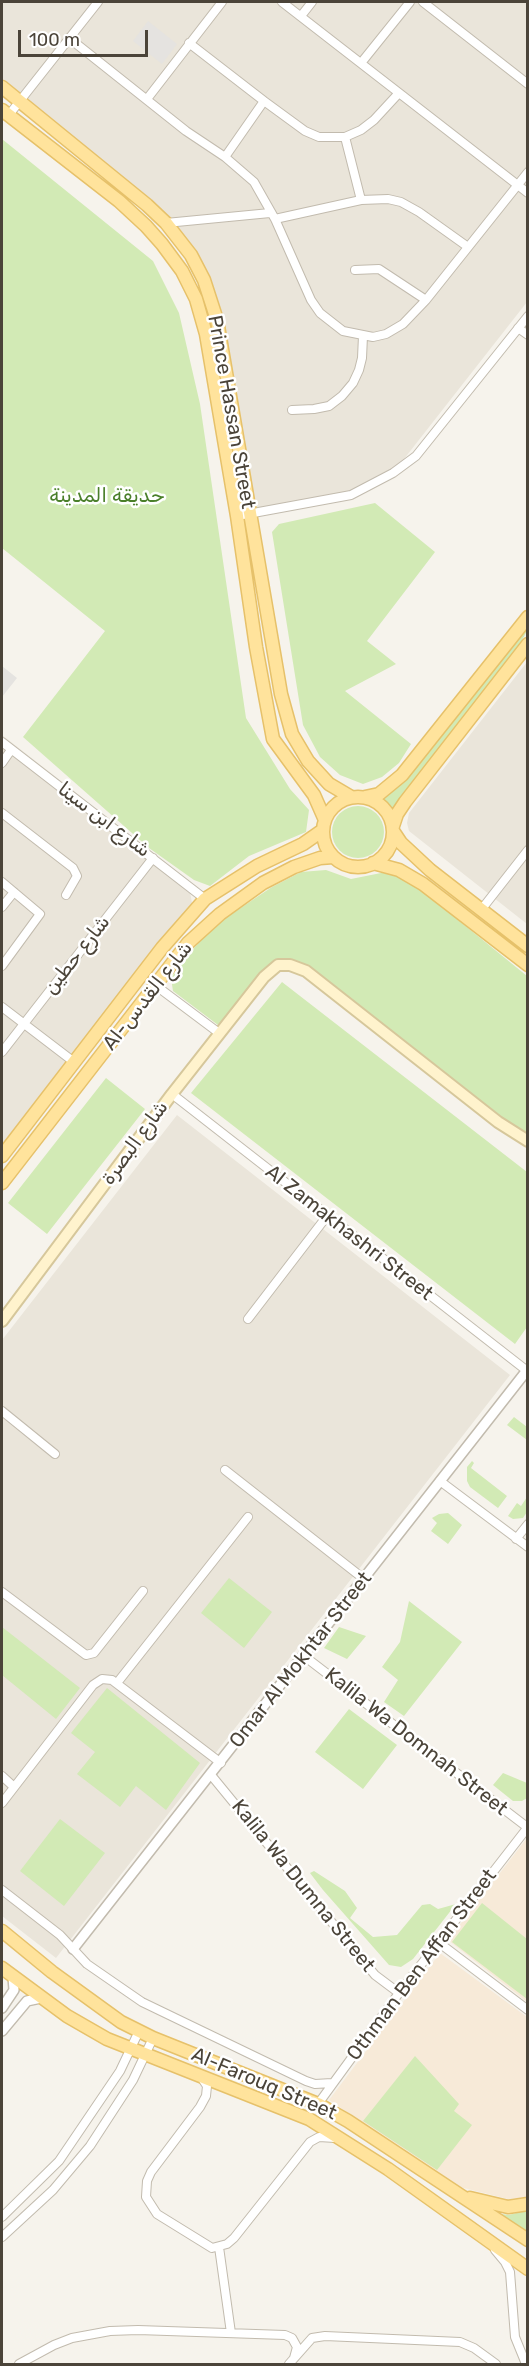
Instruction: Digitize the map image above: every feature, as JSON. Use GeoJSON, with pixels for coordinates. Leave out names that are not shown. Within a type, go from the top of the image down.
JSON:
{"type":"FeatureCollection","features":[{"type":"Feature","properties":{"kind":"main road","name":"Prince Hassan Street"},"geometry":{"type":"LineString","coordinates":[[2,87],[166,223],[191,255],[204,280],[217,320],[281,694],[292,734],[308,761],[329,784],[351,797]]}},
{"type":"Feature","properties":{"kind":"main road","name":"Prince Hassan Street"},"geometry":{"type":"LineString","coordinates":[[5,113],[119,201],[162,244],[182,271],[196,299],[206,334],[273,739],[314,795],[324,825]]}},
{"type":"Feature","properties":{"kind":"main road"},"geometry":{"type":"LineString","coordinates":[[528,617],[402,776],[379,794],[351,797],[338,803],[324,825],[327,849],[333,857],[356,867],[373,863],[388,850],[397,814],[405,802],[528,644]]}},
{"type":"Feature","properties":{"kind":"main road"},"geometry":{"type":"LineString","coordinates":[[365,797],[383,807],[390,816],[400,843],[413,855],[528,946]]}},
{"type":"Feature","properties":{"kind":"main road","name":"Al-شارع القدس"},"geometry":{"type":"LineString","coordinates":[[2,1156],[162,948],[206,898],[257,866],[303,843],[324,825]]}},
{"type":"Feature","properties":{"kind":"main road","name":"Al-شارع القدس"},"geometry":{"type":"LineString","coordinates":[[2,1183],[188,943],[263,883],[294,867],[320,858],[333,857]]}},
{"type":"Feature","properties":{"kind":"main road"},"geometry":{"type":"LineString","coordinates":[[373,863],[399,870],[423,884],[528,965]]}},
{"type":"Feature","properties":{"kind":"main road","name":"شارع البصرة"},"geometry":{"type":"LineString","coordinates":[[2,1321],[171,1094],[272,968],[278,965],[291,964],[306,971],[498,1122]]}},
{"type":"Feature","properties":{"kind":"main road"},"geometry":{"type":"LineString","coordinates":[[498,1122],[528,1141]]}},
{"type":"Feature","properties":{"kind":"main road"},"geometry":{"type":"LineString","coordinates":[[498,1122],[528,1149]]}},
{"type":"Feature","properties":{"kind":"main road"},"geometry":{"type":"LineString","coordinates":[[26,1126],[27,1136],[37,1137]]}},
{"type":"Feature","properties":{"kind":"main road"},"geometry":{"type":"LineString","coordinates":[[10,1144],[19,1143],[25,1147],[25,1152]]}},
{"type":"Feature","properties":{"kind":"main road","name":"Al-Farouq Street"},"geometry":{"type":"LineString","coordinates":[[2,1931],[84,1996],[121,2022],[318,2103],[528,2240]]}},
{"type":"Feature","properties":{"kind":"main road","name":"Al-Farouq Street"},"geometry":{"type":"LineString","coordinates":[[2,1968],[41,1998],[91,2030],[131,2050],[309,2119],[388,2169],[528,2269]]}},
{"type":"Feature","properties":{"kind":"main road"},"geometry":{"type":"LineString","coordinates":[[458,2195],[497,2206],[528,2204]]}},
{"type":"Feature","properties":{"kind":"street"},"geometry":{"type":"LineString","coordinates":[[5,113],[20,102],[98,2]]}},
{"type":"Feature","properties":{"kind":"street"},"geometry":{"type":"LineString","coordinates":[[147,99],[222,2]]}},
{"type":"Feature","properties":{"kind":"street"},"geometry":{"type":"LineString","coordinates":[[282,2],[528,193]]}},
{"type":"Feature","properties":{"kind":"street"},"geometry":{"type":"LineString","coordinates":[[301,16],[312,2]]}},
{"type":"Feature","properties":{"kind":"street"},"geometry":{"type":"LineString","coordinates":[[361,63],[410,2]]}},
{"type":"Feature","properties":{"kind":"street"},"geometry":{"type":"LineString","coordinates":[[423,2],[528,84]]}},
{"type":"Feature","properties":{"kind":"street"},"geometry":{"type":"LineString","coordinates":[[69,38],[186,131],[225,157],[254,182],[273,216],[310,300],[320,314],[343,332],[373,337],[386,334],[403,324],[426,300],[528,172]]}},
{"type":"Feature","properties":{"kind":"street"},"geometry":{"type":"LineString","coordinates":[[189,43],[305,131],[319,137],[345,137],[374,120],[398,94]]}},
{"type":"Feature","properties":{"kind":"street"},"geometry":{"type":"LineString","coordinates":[[225,157],[264,101]]}},
{"type":"Feature","properties":{"kind":"street"},"geometry":{"type":"LineString","coordinates":[[345,137],[361,200]]}},
{"type":"Feature","properties":{"kind":"street"},"geometry":{"type":"LineString","coordinates":[[166,223],[273,216],[361,200],[388,199],[401,202],[418,212],[468,247]]}},
{"type":"Feature","properties":{"kind":"street"},"geometry":{"type":"LineString","coordinates":[[355,270],[372,267],[379,269],[426,300]]}},
{"type":"Feature","properties":{"kind":"street"},"geometry":{"type":"LineString","coordinates":[[237,516],[351,495],[393,472],[416,456],[528,316]]}},
{"type":"Feature","properties":{"kind":"street"},"geometry":{"type":"LineString","coordinates":[[518,328],[528,335]]}},
{"type":"Feature","properties":{"kind":"street"},"geometry":{"type":"LineString","coordinates":[[292,410],[329,406],[342,396],[353,383],[359,370],[363,336]]}},
{"type":"Feature","properties":{"kind":"street","name":"شارع ابن سينا"},"geometry":{"type":"LineString","coordinates":[[2,742],[206,898]]}},
{"type":"Feature","properties":{"kind":"street"},"geometry":{"type":"LineString","coordinates":[[2,763],[11,750]]}},
{"type":"Feature","properties":{"kind":"street"},"geometry":{"type":"LineString","coordinates":[[2,813],[66,861],[77,872],[66,895]]}},
{"type":"Feature","properties":{"kind":"street"},"geometry":{"type":"LineString","coordinates":[[481,910],[528,850]]}},
{"type":"Feature","properties":{"kind":"street","name":"شارع حطين"},"geometry":{"type":"LineString","coordinates":[[2,1052],[153,858]]}},
{"type":"Feature","properties":{"kind":"street"},"geometry":{"type":"LineString","coordinates":[[2,882],[40,914],[2,966]]}},
{"type":"Feature","properties":{"kind":"street"},"geometry":{"type":"LineString","coordinates":[[2,908],[14,892]]}},
{"type":"Feature","properties":{"kind":"street"},"geometry":{"type":"LineString","coordinates":[[155,984],[219,1033]]}},
{"type":"Feature","properties":{"kind":"street"},"geometry":{"type":"LineString","coordinates":[[2,1007],[74,1062]]}},
{"type":"Feature","properties":{"kind":"street","name":"Al Zamakhashri Street"},"geometry":{"type":"LineString","coordinates":[[171,1094],[527,1370]]}},
{"type":"Feature","properties":{"kind":"street"},"geometry":{"type":"LineString","coordinates":[[248,1319],[327,1216]]}},
{"type":"Feature","properties":{"kind":"street","name":"Omar Al Mokhtar Street"},"geometry":{"type":"LineString","coordinates":[[73,1949],[527,1370]]}},
{"type":"Feature","properties":{"kind":"street"},"geometry":{"type":"LineString","coordinates":[[2,1411],[55,1454]]}},
{"type":"Feature","properties":{"kind":"street"},"geometry":{"type":"LineString","coordinates":[[225,1470],[364,1579]]}},
{"type":"Feature","properties":{"kind":"street"},"geometry":{"type":"LineString","coordinates":[[440,1481],[528,1548]]}},
{"type":"Feature","properties":{"kind":"street"},"geometry":{"type":"LineString","coordinates":[[117,1683],[248,1517]]}},
{"type":"Feature","properties":{"kind":"street"},"geometry":{"type":"LineString","coordinates":[[516,1539],[528,1524]]}},
{"type":"Feature","properties":{"kind":"street"},"geometry":{"type":"LineString","coordinates":[[2,1592],[86,1655],[94,1653],[143,1592]]}},
{"type":"Feature","properties":{"kind":"street","name":"Kalila Wa Domnah Street"},"geometry":{"type":"LineString","coordinates":[[304,1656],[527,1827]]}},
{"type":"Feature","properties":{"kind":"street"},"geometry":{"type":"LineString","coordinates":[[2,1803],[93,1685],[107,1678],[117,1683],[221,1763]]}},
{"type":"Feature","properties":{"kind":"street","name":"Kalila Wa Dumna Street"},"geometry":{"type":"LineString","coordinates":[[211,1775],[375,1975],[399,1993]]}},
{"type":"Feature","properties":{"kind":"street"},"geometry":{"type":"LineString","coordinates":[[2,1776],[14,1786]]}},
{"type":"Feature","properties":{"kind":"street","name":"Othman Ben Affan Street"},"geometry":{"type":"LineString","coordinates":[[318,2103],[399,1993],[527,1827]]}},
{"type":"Feature","properties":{"kind":"street"},"geometry":{"type":"LineString","coordinates":[[2,1890],[60,1935],[103,1976],[155,2010],[306,2081],[315,2084],[332,2083]]}},
{"type":"Feature","properties":{"kind":"street"},"geometry":{"type":"LineString","coordinates":[[438,1942],[528,2010]]}},
{"type":"Feature","properties":{"kind":"street"},"geometry":{"type":"LineString","coordinates":[[2,2008],[14,1990],[13,1977]]}},
{"type":"Feature","properties":{"kind":"street"},"geometry":{"type":"LineString","coordinates":[[2,2031],[27,2001],[41,1998]]}},
{"type":"Feature","properties":{"kind":"street"},"geometry":{"type":"LineString","coordinates":[[2,2217],[59,2161],[120,2071],[139,2031]]}},
{"type":"Feature","properties":{"kind":"street"},"geometry":{"type":"LineString","coordinates":[[2,2237],[36,2208],[90,2146],[133,2080],[153,2037]]}},
{"type":"Feature","properties":{"kind":"street"},"geometry":{"type":"LineString","coordinates":[[201,2076],[207,2086],[206,2096],[151,2172],[147,2181],[146,2197],[157,2214],[212,2248],[219,2247],[234,2238],[301,2150],[310,2142],[319,2137],[342,2138]]}},
{"type":"Feature","properties":{"kind":"street"},"geometry":{"type":"LineString","coordinates":[[481,2236],[505,2262],[510,2272],[515,2337],[526,2364]]}},
{"type":"Feature","properties":{"kind":"street"},"geometry":{"type":"LineString","coordinates":[[219,2247],[231,2333]]}},
{"type":"Feature","properties":{"kind":"street"},"geometry":{"type":"LineString","coordinates":[[19,2364],[54,2344],[110,2331],[285,2335],[292,2338],[297,2347],[292,2361]]}},
{"type":"Feature","properties":{"kind":"street"},"geometry":{"type":"LineString","coordinates":[[292,2361],[312,2338],[325,2336],[460,2342],[474,2348],[496,2364]]}},
{"type":"Feature","properties":{"kind":"shaded area"},"geometry":{"type":"Polygon","coordinates":[[[2,2],[527,2],[527,302],[393,473],[351,495],[250,512],[207,278],[193,249],[2,87],[2,2]]]}},
{"type":"Feature","properties":{"kind":"shaded area"},"geometry":{"type":"Polygon","coordinates":[[[148,21],[177,44],[162,64],[133,41],[148,21]]]}},
{"type":"Feature","properties":{"kind":"shaded area"},"geometry":{"type":"Polygon","coordinates":[[[527,662],[527,924],[409,831],[407,823],[409,813],[527,662]]]}},
{"type":"Feature","properties":{"kind":"shaded area"},"geometry":{"type":"Polygon","coordinates":[[[2,666],[17,678],[2,697],[2,666]]]}},
{"type":"Feature","properties":{"kind":"shaded area"},"geometry":{"type":"Polygon","coordinates":[[[2,735],[79,795],[153,858],[190,892],[192,903],[2,1148],[2,735]]]}},
{"type":"Feature","properties":{"kind":"shaded area"},"geometry":{"type":"Polygon","coordinates":[[[177,1115],[510,1375],[56,1958],[2,1916],[2,1340],[177,1115]]]}},
{"type":"Feature","properties":{"kind":"shaded area"},"geometry":{"type":"Polygon","coordinates":[[[527,1838],[527,2002],[448,1940],[527,1838]]]}},
{"type":"Feature","properties":{"kind":"shaded area"},"geometry":{"type":"Polygon","coordinates":[[[440,1953],[527,2017],[527,2197],[508,2199],[456,2186],[329,2100],[440,1953]]]}},
{"type":"Feature","properties":{"kind":"green space","name":"حديقة المدينة"},"geometry":{"type":"Polygon","coordinates":[[[2,139],[153,261],[179,313],[200,404],[246,718],[290,789],[309,810],[306,832],[249,856],[210,886],[194,880],[149,848],[23,737],[105,631],[2,548],[2,139]]]}},
{"type":"Feature","properties":{"kind":"green space"},"geometry":{"type":"Polygon","coordinates":[[[375,503],[435,552],[367,641],[396,664],[345,691],[411,744],[399,763],[382,777],[363,784],[340,775],[320,757],[303,725],[272,532],[279,524],[375,503]]]}},
{"type":"Feature","properties":{"kind":"green space"},"geometry":{"type":"Polygon","coordinates":[[[527,625],[527,631],[514,655],[395,810],[382,799],[401,784],[419,765],[527,625]]]}},
{"type":"Feature","properties":{"kind":"green space"},"geometry":{"type":"Polygon","coordinates":[[[358,806],[368,808],[376,814],[382,822],[384,832],[382,842],[376,850],[368,856],[358,858],[348,856],[340,850],[334,842],[332,832],[334,822],[340,814],[348,808],[358,806]]]}},
{"type":"Feature","properties":{"kind":"green space"},"geometry":{"type":"Polygon","coordinates":[[[326,870],[351,879],[386,872],[409,880],[527,976],[527,1140],[294,963],[271,966],[226,1022],[218,1025],[173,991],[171,978],[189,953],[218,923],[272,887],[301,872],[326,870]]]}},
{"type":"Feature","properties":{"kind":"green space"},"geometry":{"type":"Polygon","coordinates":[[[282,982],[527,1172],[527,1327],[515,1344],[191,1093],[282,982]]]}},
{"type":"Feature","properties":{"kind":"green space"},"geometry":{"type":"Polygon","coordinates":[[[106,1078],[145,1109],[47,1234],[8,1203],[106,1078]]]}},
{"type":"Feature","properties":{"kind":"green space"},"geometry":{"type":"Polygon","coordinates":[[[514,1417],[527,1427],[527,1440],[507,1425],[514,1417]]]}},
{"type":"Feature","properties":{"kind":"green space"},"geometry":{"type":"Polygon","coordinates":[[[472,1461],[474,1463],[471,1468],[507,1496],[498,1508],[470,1487],[467,1481],[467,1467],[472,1461]]]}},
{"type":"Feature","properties":{"kind":"green space"},"geometry":{"type":"Polygon","coordinates":[[[527,1497],[527,1512],[523,1518],[513,1519],[508,1516],[517,1503],[521,1506],[527,1497]]]}},
{"type":"Feature","properties":{"kind":"green space"},"geometry":{"type":"Polygon","coordinates":[[[448,1513],[462,1525],[448,1544],[431,1531],[437,1523],[432,1518],[448,1513]]]}},
{"type":"Feature","properties":{"kind":"green space"},"geometry":{"type":"Polygon","coordinates":[[[229,1578],[272,1612],[244,1648],[201,1613],[229,1578]]]}},
{"type":"Feature","properties":{"kind":"green space"},"geometry":{"type":"Polygon","coordinates":[[[409,1601],[462,1642],[404,1716],[384,1702],[398,1680],[382,1667],[400,1642],[409,1601]]]}},
{"type":"Feature","properties":{"kind":"green space"},"geometry":{"type":"Polygon","coordinates":[[[2,1627],[80,1688],[56,1719],[2,1675],[2,1627]]]}},
{"type":"Feature","properties":{"kind":"green space"},"geometry":{"type":"Polygon","coordinates":[[[339,1627],[366,1636],[347,1659],[324,1648],[339,1627]]]}},
{"type":"Feature","properties":{"kind":"green space"},"geometry":{"type":"Polygon","coordinates":[[[107,1688],[200,1763],[166,1810],[136,1786],[120,1807],[77,1774],[95,1752],[71,1733],[107,1688]]]}},
{"type":"Feature","properties":{"kind":"green space"},"geometry":{"type":"Polygon","coordinates":[[[349,1709],[397,1745],[363,1789],[315,1752],[349,1709]]]}},
{"type":"Feature","properties":{"kind":"green space"},"geometry":{"type":"Polygon","coordinates":[[[503,1773],[527,1783],[527,1798],[522,1801],[513,1801],[493,1785],[503,1773]]]}},
{"type":"Feature","properties":{"kind":"green space"},"geometry":{"type":"Polygon","coordinates":[[[60,1819],[105,1853],[64,1906],[20,1871],[60,1819]]]}},
{"type":"Feature","properties":{"kind":"green space"},"geometry":{"type":"Polygon","coordinates":[[[314,1871],[345,1891],[357,1908],[350,1918],[373,1937],[397,1935],[422,1905],[430,1904],[438,1909],[456,1904],[413,1959],[401,1967],[389,1965],[323,1890],[310,1873],[314,1871]]]}},
{"type":"Feature","properties":{"kind":"green space"},"geometry":{"type":"Polygon","coordinates":[[[482,1903],[527,1939],[527,1999],[452,1942],[482,1903]]]}},
{"type":"Feature","properties":{"kind":"green space"},"geometry":{"type":"Polygon","coordinates":[[[415,2056],[459,2104],[454,2111],[472,2125],[437,2170],[363,2121],[415,2056]]]}},
{"type":"Feature","properties":{"kind":"green space"},"geometry":{"type":"Polygon","coordinates":[[[527,2210],[527,2231],[495,2213],[509,2215],[527,2210]]]}}]}
